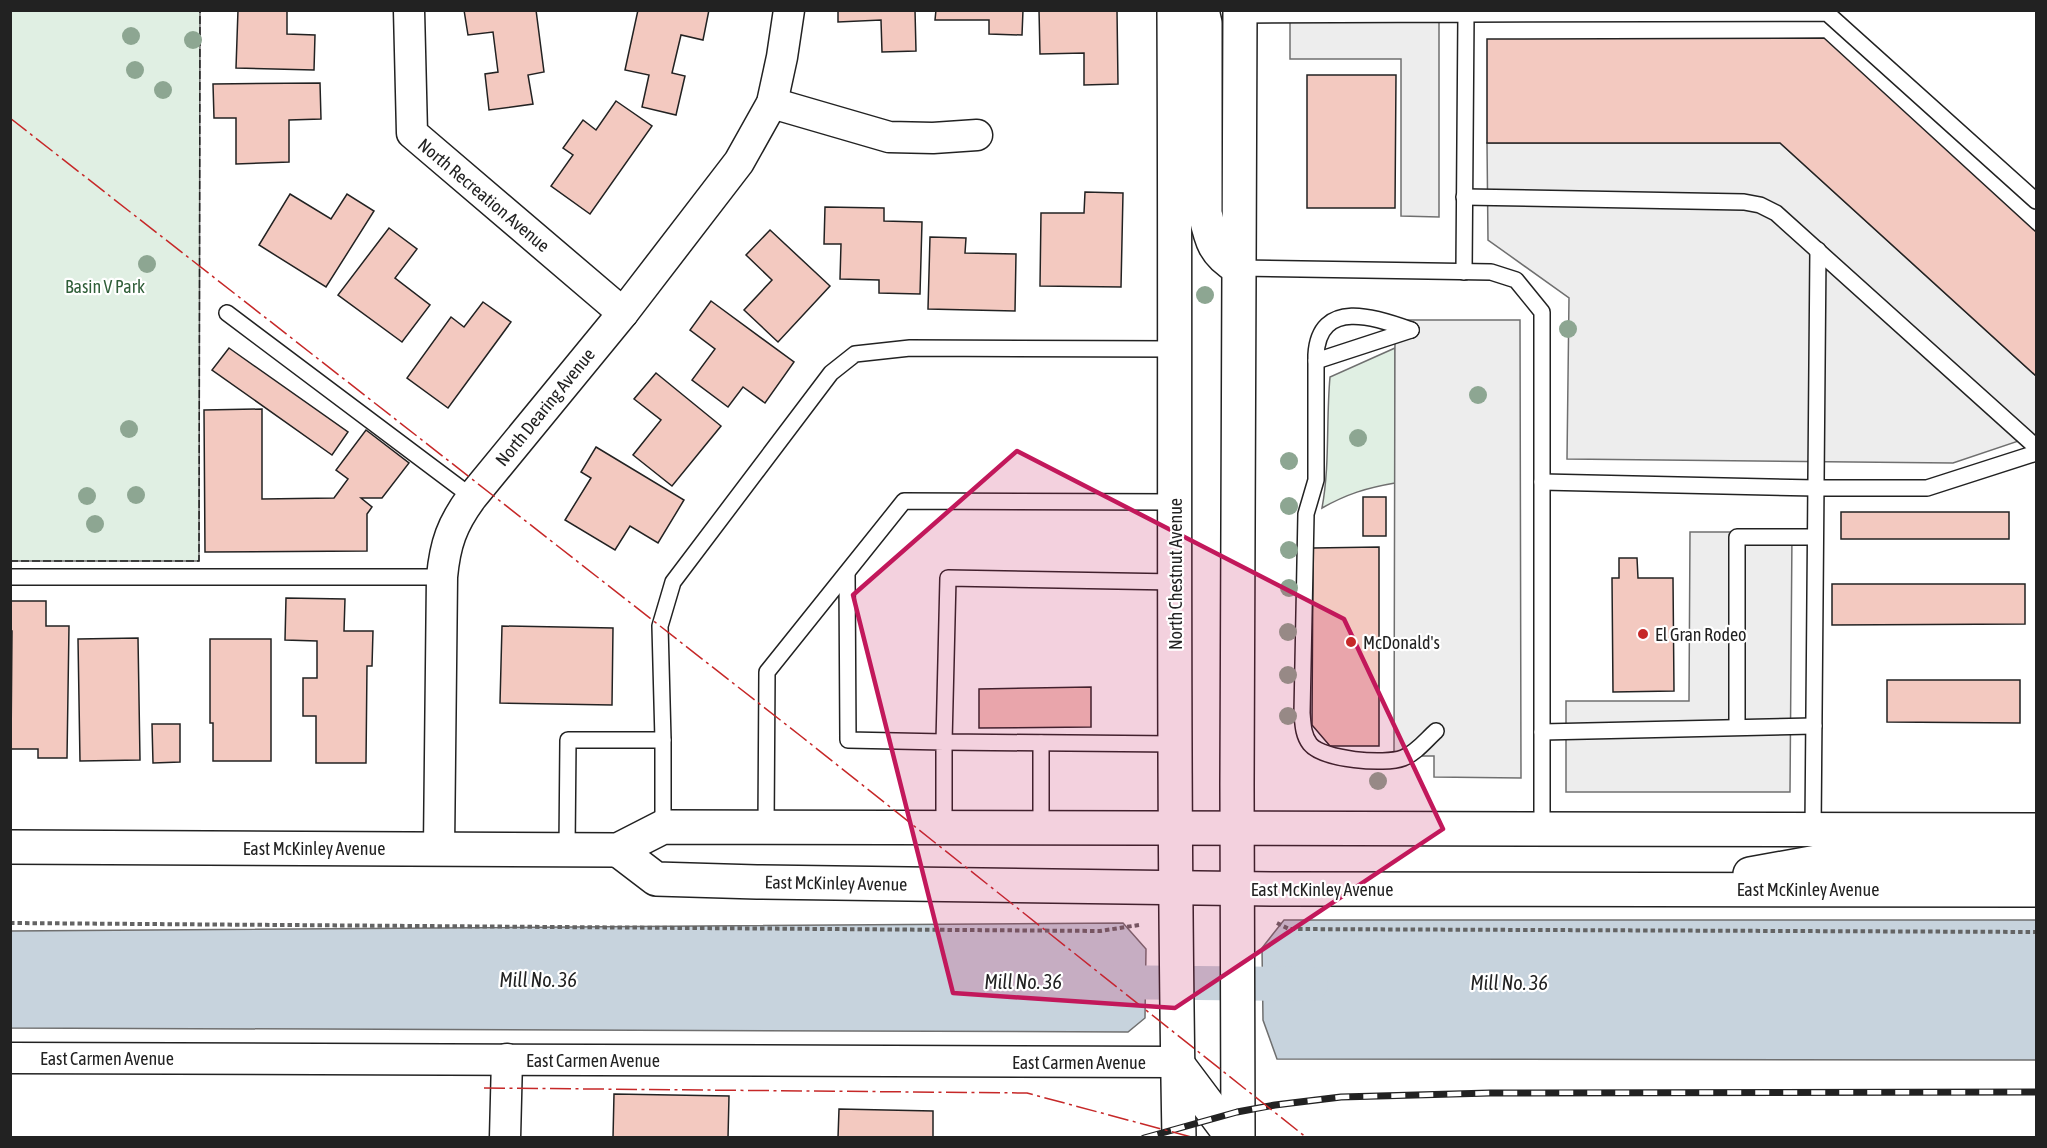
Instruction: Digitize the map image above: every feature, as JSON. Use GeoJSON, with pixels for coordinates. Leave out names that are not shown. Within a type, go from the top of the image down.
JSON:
{"type":"FeatureCollection","features":[{"type":"Feature","properties":{"kind":"main road","name":"North Chestnut Avenue"},"geometry":{"type":"LineString","coordinates":[[1174,10],[1175,1013],[1179,1137]]}},
{"type":"Feature","properties":{"kind":"main road"},"geometry":{"type":"LineString","coordinates":[[1202,10],[1205,23],[1205,213],[1212,241],[1224,260],[1239,268]]}},
{"type":"Feature","properties":{"kind":"main road"},"geometry":{"type":"LineString","coordinates":[[1235,1137],[1240,13]]}},
{"type":"Feature","properties":{"kind":"main road","name":"East McKinley Avenue"},"geometry":{"type":"LineString","coordinates":[[10,848],[618,850],[663,827],[1175,830],[2037,830]]}},
{"type":"Feature","properties":{"kind":"main road","name":"East McKinley Avenue"},"geometry":{"type":"LineString","coordinates":[[618,850],[656,879],[757,882],[1175,888],[2037,890]]}},
{"type":"Feature","properties":{"kind":"main road"},"geometry":{"type":"LineString","coordinates":[[1671,889],[1828,860],[2037,859]]}},
{"type":"Feature","properties":{"kind":"main road"},"geometry":{"type":"LineString","coordinates":[[1176,1062],[1235,1137]]}},
{"type":"Feature","properties":{"kind":"street","name":"North Recreation Avenue"},"geometry":{"type":"LineString","coordinates":[[409,10],[412,133],[622,313]]}},
{"type":"Feature","properties":{"kind":"street","name":"North Dearing Avenue"},"geometry":{"type":"LineString","coordinates":[[439,848],[442,577],[449,534],[459,514],[472,497],[622,313],[739,162],[772,103],[789,10]]}},
{"type":"Feature","properties":{"kind":"street"},"geometry":{"type":"LineString","coordinates":[[772,103],[889,137],[933,138],[977,135]]}},
{"type":"Feature","properties":{"kind":"street","name":"East Carmen Avenue"},"geometry":{"type":"LineString","coordinates":[[10,1058],[1176,1062]]}},
{"type":"Feature","properties":{"kind":"street"},"geometry":{"type":"LineString","coordinates":[[505,1137],[507,1059]]}},
{"type":"Feature","properties":{"kind":"lane"},"geometry":{"type":"LineString","coordinates":[[1240,13],[1827,13],[2037,201]]}},
{"type":"Feature","properties":{"kind":"lane"},"geometry":{"type":"LineString","coordinates":[[1464,272],[1466,14]]}},
{"type":"Feature","properties":{"kind":"lane"},"geometry":{"type":"LineString","coordinates":[[1464,197],[1744,202],[1760,205],[1776,213],[2037,447]]}},
{"type":"Feature","properties":{"kind":"lane"},"geometry":{"type":"LineString","coordinates":[[1813,830],[1818,250]]}},
{"type":"Feature","properties":{"kind":"lane"},"geometry":{"type":"LineString","coordinates":[[1239,268],[1491,272],[1516,280],[1542,312],[1542,830]]}},
{"type":"Feature","properties":{"kind":"lane"},"geometry":{"type":"LineString","coordinates":[[227,313],[472,497]]}},
{"type":"Feature","properties":{"kind":"lane"},"geometry":{"type":"LineString","coordinates":[[1316,361],[1412,330],[1358,315],[1342,317],[1328,323],[1317,345],[1316,361],[1316,480],[1305,525],[1302,713],[1304,731],[1311,745],[1325,755],[1367,760],[1404,757],[1436,731]]}},
{"type":"Feature","properties":{"kind":"lane"},"geometry":{"type":"LineString","coordinates":[[663,827],[660,626],[673,582],[831,373],[855,354],[910,348],[1176,349]]}},
{"type":"Feature","properties":{"kind":"lane"},"geometry":{"type":"LineString","coordinates":[[1542,482],[1927,488],[2037,453]]}},
{"type":"Feature","properties":{"kind":"lane"},"geometry":{"type":"LineString","coordinates":[[766,828],[767,672],[904,501],[1175,502]]}},
{"type":"Feature","properties":{"kind":"lane"},"geometry":{"type":"LineString","coordinates":[[1737,727],[1737,537],[1815,537]]}},
{"type":"Feature","properties":{"kind":"lane"},"geometry":{"type":"LineString","coordinates":[[847,574],[848,740],[1174,744]]}},
{"type":"Feature","properties":{"kind":"lane"},"geometry":{"type":"LineString","coordinates":[[10,577],[442,577]]}},
{"type":"Feature","properties":{"kind":"lane"},"geometry":{"type":"LineString","coordinates":[[944,828],[948,578],[1175,582]]}},
{"type":"Feature","properties":{"kind":"lane"},"geometry":{"type":"LineString","coordinates":[[1542,732],[1814,726]]}},
{"type":"Feature","properties":{"kind":"lane"},"geometry":{"type":"LineString","coordinates":[[567,850],[568,740],[663,740]]}},
{"type":"Feature","properties":{"kind":"lane"},"geometry":{"type":"LineString","coordinates":[[1041,743],[1041,829]]}},
{"type":"Feature","properties":{"kind":"path"},"geometry":{"type":"LineString","coordinates":[[1274,922],[1289,929],[2037,932]]}},
{"type":"Feature","properties":{"kind":"path"},"geometry":{"type":"LineString","coordinates":[[10,923],[1100,931],[1138,925]]}},
{"type":"Feature","properties":{"kind":"highlighted area"},"geometry":{"type":"Polygon","coordinates":[[[1017,451],[1344,619],[1443,829],[1175,1008],[953,993],[853,595],[1017,451]]]}},
{"type":"Feature","properties":{"kind":"green space","name":"Basin V Park"},"geometry":{"type":"Polygon","coordinates":[[[11,10],[200,11],[199,561],[11,561],[11,10]]]}},
{"type":"Feature","properties":{"kind":"green space"},"geometry":{"type":"Polygon","coordinates":[[[1395,348],[1395,483],[1357,492],[1322,508],[1326,476],[1330,377],[1395,348]]]}},
{"type":"Feature","properties":{"kind":"shaded area"},"geometry":{"type":"Polygon","coordinates":[[[1290,11],[1439,11],[1439,217],[1401,216],[1401,59],[1290,59],[1290,11]]]}},
{"type":"Feature","properties":{"kind":"shaded area"},"geometry":{"type":"Polygon","coordinates":[[[1487,143],[1780,143],[2036,376],[2036,435],[1953,463],[1567,459],[1569,298],[1488,240],[1487,143]]]}},
{"type":"Feature","properties":{"kind":"shaded area"},"geometry":{"type":"Polygon","coordinates":[[[1395,320],[1520,320],[1521,778],[1434,777],[1434,756],[1394,756],[1395,320]]]}},
{"type":"Feature","properties":{"kind":"shaded area"},"geometry":{"type":"Polygon","coordinates":[[[1690,532],[1792,532],[1790,792],[1566,792],[1566,701],[1689,701],[1690,532]]]}},
{"type":"Feature","properties":{"kind":"water"},"geometry":{"type":"Polygon","coordinates":[[[1284,920],[2036,920],[2036,1060],[1277,1059],[1263,1020],[1262,948],[1284,920]]]}},
{"type":"Feature","properties":{"kind":"water"},"geometry":{"type":"Polygon","coordinates":[[[1123,923],[1146,949],[1145,1018],[1128,1032],[11,1028],[11,931],[1123,923]]]}},
{"type":"Feature","properties":{"kind":"building"},"geometry":{"type":"Polygon","coordinates":[[[238,10],[287,10],[287,34],[315,35],[314,70],[236,68],[238,10]]]}},
{"type":"Feature","properties":{"kind":"building"},"geometry":{"type":"Polygon","coordinates":[[[464,10],[536,10],[544,72],[528,75],[533,104],[489,110],[485,74],[498,72],[493,32],[468,35],[464,10]]]}},
{"type":"Feature","properties":{"kind":"building"},"geometry":{"type":"Polygon","coordinates":[[[638,10],[709,10],[703,40],[681,35],[672,73],[685,76],[676,115],[642,107],[649,75],[625,70],[638,10]]]}},
{"type":"Feature","properties":{"kind":"building"},"geometry":{"type":"Polygon","coordinates":[[[838,10],[915,10],[916,51],[882,52],[881,20],[838,22],[838,10]]]}},
{"type":"Feature","properties":{"kind":"building"},"geometry":{"type":"Polygon","coordinates":[[[936,10],[1023,10],[1022,35],[989,34],[989,20],[935,20],[936,10]]]}},
{"type":"Feature","properties":{"kind":"building"},"geometry":{"type":"Polygon","coordinates":[[[1039,10],[1117,10],[1118,84],[1084,85],[1084,53],[1040,54],[1039,10]]]}},
{"type":"Feature","properties":{"kind":"building"},"geometry":{"type":"Polygon","coordinates":[[[1824,38],[2036,232],[2036,376],[1780,143],[1487,143],[1487,39],[1824,38]]]}},
{"type":"Feature","properties":{"kind":"building"},"geometry":{"type":"Polygon","coordinates":[[[1307,75],[1396,75],[1395,208],[1307,208],[1307,75]]]}},
{"type":"Feature","properties":{"kind":"building"},"geometry":{"type":"Polygon","coordinates":[[[320,83],[321,119],[289,120],[289,162],[236,164],[236,118],[214,118],[213,84],[320,83]]]}},
{"type":"Feature","properties":{"kind":"building"},"geometry":{"type":"Polygon","coordinates":[[[616,101],[652,126],[590,214],[551,186],[573,155],[563,148],[583,120],[596,130],[616,101]]]}},
{"type":"Feature","properties":{"kind":"building"},"geometry":{"type":"Polygon","coordinates":[[[1085,192],[1123,193],[1121,287],[1040,286],[1041,213],[1084,213],[1085,192]]]}},
{"type":"Feature","properties":{"kind":"building"},"geometry":{"type":"Polygon","coordinates":[[[290,194],[331,219],[347,194],[374,211],[326,287],[259,245],[290,194]]]}},
{"type":"Feature","properties":{"kind":"building"},"geometry":{"type":"Polygon","coordinates":[[[825,207],[884,208],[884,221],[922,222],[920,294],[879,293],[879,280],[840,279],[841,244],[824,244],[825,207]]]}},
{"type":"Feature","properties":{"kind":"building"},"geometry":{"type":"Polygon","coordinates":[[[389,228],[417,249],[395,278],[430,305],[402,342],[338,295],[389,228]]]}},
{"type":"Feature","properties":{"kind":"building"},"geometry":{"type":"Polygon","coordinates":[[[770,230],[830,286],[778,342],[744,310],[772,280],[746,255],[770,230]]]}},
{"type":"Feature","properties":{"kind":"building"},"geometry":{"type":"Polygon","coordinates":[[[930,237],[966,238],[965,253],[1016,254],[1015,311],[928,309],[930,237]]]}},
{"type":"Feature","properties":{"kind":"building"},"geometry":{"type":"Polygon","coordinates":[[[711,301],[794,362],[765,403],[743,387],[728,407],[692,380],[715,349],[690,330],[711,301]]]}},
{"type":"Feature","properties":{"kind":"building"},"geometry":{"type":"Polygon","coordinates":[[[483,302],[511,322],[448,408],[407,378],[451,317],[464,327],[483,302]]]}},
{"type":"Feature","properties":{"kind":"building"},"geometry":{"type":"Polygon","coordinates":[[[229,348],[348,432],[332,455],[212,370],[229,348]]]}},
{"type":"Feature","properties":{"kind":"building"},"geometry":{"type":"Polygon","coordinates":[[[656,373],[721,426],[672,486],[633,455],[661,420],[634,399],[656,373]]]}},
{"type":"Feature","properties":{"kind":"building"},"geometry":{"type":"Polygon","coordinates":[[[262,409],[262,499],[334,498],[348,479],[336,470],[366,430],[409,463],[382,498],[361,498],[372,507],[367,514],[367,551],[205,552],[204,410],[262,409]]]}},
{"type":"Feature","properties":{"kind":"building"},"geometry":{"type":"Polygon","coordinates":[[[596,447],[684,500],[658,543],[630,526],[615,550],[565,520],[591,478],[581,472],[596,447]]]}},
{"type":"Feature","properties":{"kind":"building"},"geometry":{"type":"Polygon","coordinates":[[[1363,497],[1386,497],[1386,536],[1363,536],[1363,497]]]}},
{"type":"Feature","properties":{"kind":"building"},"geometry":{"type":"Polygon","coordinates":[[[1841,512],[2009,512],[2009,539],[1841,539],[1841,512]]]}},
{"type":"Feature","properties":{"kind":"building"},"geometry":{"type":"Polygon","coordinates":[[[1379,547],[1379,746],[1330,746],[1312,725],[1313,548],[1379,547]]]}},
{"type":"Feature","properties":{"kind":"building","name":"El Gran Rodeo"},"geometry":{"type":"Polygon","coordinates":[[[1619,558],[1637,558],[1638,578],[1673,578],[1674,691],[1613,692],[1612,578],[1619,578],[1619,558]]]}},
{"type":"Feature","properties":{"kind":"building"},"geometry":{"type":"Polygon","coordinates":[[[1832,584],[2025,584],[2025,624],[1832,625],[1832,584]]]}},
{"type":"Feature","properties":{"kind":"building"},"geometry":{"type":"Polygon","coordinates":[[[286,598],[345,599],[344,631],[373,631],[372,666],[367,666],[366,763],[316,763],[316,716],[303,716],[303,678],[317,678],[317,641],[285,640],[286,598]]]}},
{"type":"Feature","properties":{"kind":"building"},"geometry":{"type":"Polygon","coordinates":[[[10,601],[46,601],[46,626],[69,626],[67,758],[38,758],[38,749],[11,749],[10,601]]]}},
{"type":"Feature","properties":{"kind":"building"},"geometry":{"type":"Polygon","coordinates":[[[502,626],[613,628],[612,705],[500,703],[502,626]]]}},
{"type":"Feature","properties":{"kind":"building"},"geometry":{"type":"Polygon","coordinates":[[[138,638],[140,760],[80,761],[78,639],[138,638]]]}},
{"type":"Feature","properties":{"kind":"building"},"geometry":{"type":"Polygon","coordinates":[[[210,639],[271,639],[271,761],[213,761],[213,723],[210,723],[210,639]]]}},
{"type":"Feature","properties":{"kind":"building"},"geometry":{"type":"Polygon","coordinates":[[[1887,680],[2020,680],[2020,723],[1887,722],[1887,680]]]}},
{"type":"Feature","properties":{"kind":"building"},"geometry":{"type":"Polygon","coordinates":[[[1091,687],[1091,727],[979,728],[979,689],[1091,687]]]}},
{"type":"Feature","properties":{"kind":"building"},"geometry":{"type":"Polygon","coordinates":[[[152,724],[180,724],[180,762],[153,763],[152,724]]]}},
{"type":"Feature","properties":{"kind":"building"},"geometry":{"type":"Polygon","coordinates":[[[614,1094],[729,1096],[728,1138],[613,1138],[614,1094]]]}},
{"type":"Feature","properties":{"kind":"building"},"geometry":{"type":"Polygon","coordinates":[[[839,1109],[933,1111],[933,1138],[838,1138],[839,1109]]]}},
{"type":"Feature","properties":{"kind":"waterway","name":"Mill No. 36"},"geometry":{"type":"LineString","coordinates":[[1097,982],[1311,984]]}},
{"type":"Feature","properties":{"kind":"railway"},"geometry":{"type":"LineString","coordinates":[[1144,1138],[1237,1112],[1341,1097],[1490,1093],[2036,1092]]}},
{"type":"Feature","properties":{"kind":"fence"},"geometry":{"type":"LineString","coordinates":[[10,561],[199,561],[200,10]]}},
{"type":"Feature","properties":{"kind":"power"},"geometry":{"type":"LineString","coordinates":[[10,118],[802,737],[1307,1138]]}},
{"type":"Feature","properties":{"kind":"power"},"geometry":{"type":"LineString","coordinates":[[484,1088],[1027,1093],[1195,1138]]}},
{"type":"Feature","properties":{"kind":"power"},"geometry":{"type":"LineString","coordinates":[[1431,1137],[1448,1138]]}},
{"type":"Feature","properties":{"kind":"power"},"geometry":{"type":"LineString","coordinates":[[1701,1138],[1815,1138]]}},
{"type":"Feature","properties":{"kind":"place","name":"El Gran Rodeo"},"geometry":{"type":"Point","coordinates":[1643,634]}},
{"type":"Feature","properties":{"kind":"place","name":"McDonald's"},"geometry":{"type":"Point","coordinates":[1351,642]}}]}
